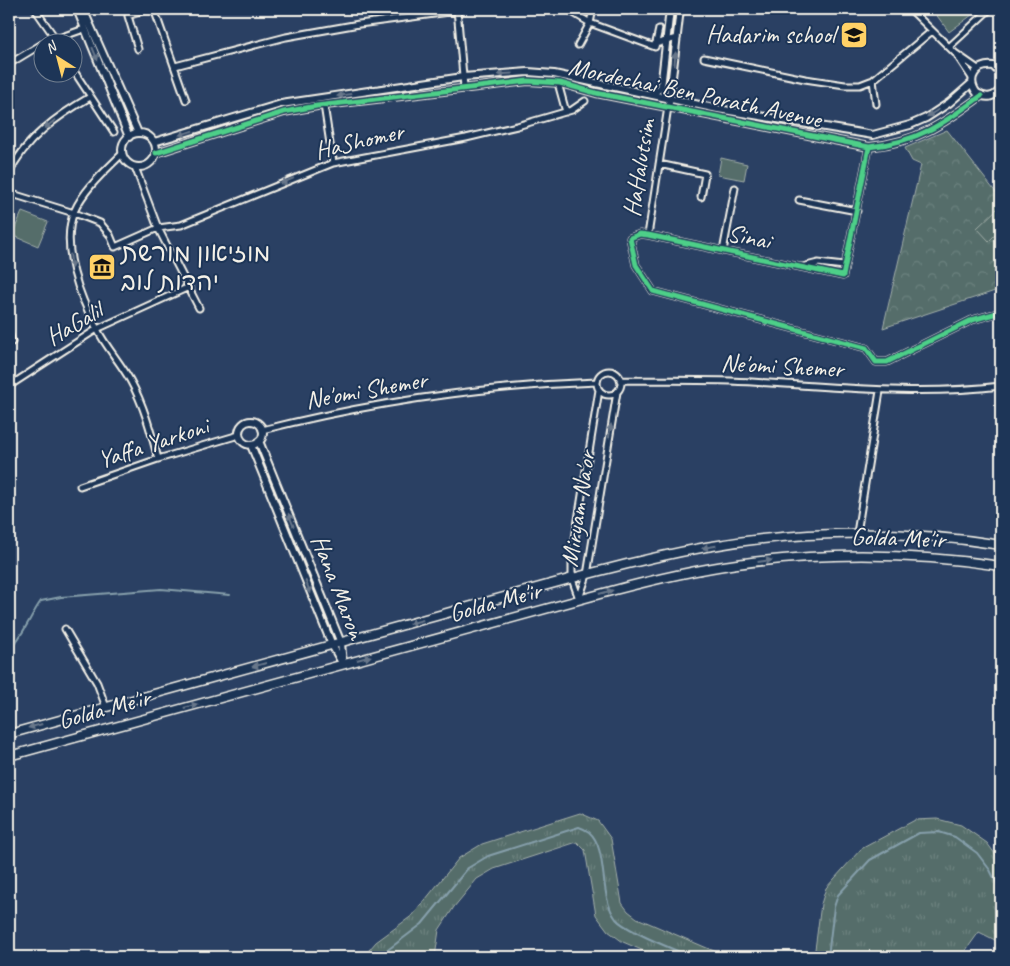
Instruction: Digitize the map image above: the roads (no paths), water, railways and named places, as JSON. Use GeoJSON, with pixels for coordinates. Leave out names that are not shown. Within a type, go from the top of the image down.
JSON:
{"type":"FeatureCollection","features":[{"type":"Feature","properties":{"kind":"main road","name":"Golda Me'ir"},"geometry":{"type":"LineString","coordinates":[[9,734],[572,579],[670,554],[784,537],[857,534],[935,537],[1001,544]]}},
{"type":"Feature","properties":{"kind":"main road","name":"Golda Me'ir"},"geometry":{"type":"LineString","coordinates":[[9,756],[579,599],[702,570],[736,564],[849,555],[905,556],[1001,566]]}},
{"type":"Feature","properties":{"kind":"street"},"geometry":{"type":"LineString","coordinates":[[35,9],[51,32]]}},
{"type":"Feature","properties":{"kind":"street"},"geometry":{"type":"LineString","coordinates":[[76,9],[129,137]]}},
{"type":"Feature","properties":{"kind":"street"},"geometry":{"type":"LineString","coordinates":[[83,9],[138,134]]}},
{"type":"Feature","properties":{"kind":"street"},"geometry":{"type":"LineString","coordinates":[[138,49],[128,16],[147,9]]}},
{"type":"Feature","properties":{"kind":"street"},"geometry":{"type":"LineString","coordinates":[[154,9],[186,100]]}},
{"type":"Feature","properties":{"kind":"street"},"geometry":{"type":"LineString","coordinates":[[567,9],[590,23],[655,47],[655,44],[677,38]]}},
{"type":"Feature","properties":{"kind":"street"},"geometry":{"type":"LineString","coordinates":[[578,45],[590,23],[593,9]]}},
{"type":"Feature","properties":{"kind":"street"},"geometry":{"type":"LineString","coordinates":[[650,94],[661,88],[668,42],[670,9]]}},
{"type":"Feature","properties":{"kind":"street"},"geometry":{"type":"LineString","coordinates":[[668,107],[680,9]]}},
{"type":"Feature","properties":{"kind":"street"},"geometry":{"type":"LineString","coordinates":[[910,9],[955,53],[978,69],[988,65],[1000,69]]}},
{"type":"Feature","properties":{"kind":"street"},"geometry":{"type":"LineString","coordinates":[[949,47],[990,9]]}},
{"type":"Feature","properties":{"kind":"street"},"geometry":{"type":"LineString","coordinates":[[175,66],[286,37],[457,10],[464,87]]}},
{"type":"Feature","properties":{"kind":"street"},"geometry":{"type":"LineString","coordinates":[[77,32],[84,29]]}},
{"type":"Feature","properties":{"kind":"street"},"geometry":{"type":"LineString","coordinates":[[655,44],[659,29]]}},
{"type":"Feature","properties":{"kind":"street"},"geometry":{"type":"LineString","coordinates":[[704,58],[805,79],[845,85],[860,85],[873,80],[932,31]]}},
{"type":"Feature","properties":{"kind":"street"},"geometry":{"type":"LineString","coordinates":[[9,64],[32,50]]}},
{"type":"Feature","properties":{"kind":"street"},"geometry":{"type":"LineString","coordinates":[[955,53],[972,81],[973,88],[981,96],[994,96],[1000,92]]}},
{"type":"Feature","properties":{"kind":"street","name":"Mordechai Ben Porath Avenue"},"geometry":{"type":"LineString","coordinates":[[154,142],[281,104],[463,77],[528,72],[554,74],[670,99],[873,135],[910,125],[926,118],[949,103],[972,81],[978,69]]}},
{"type":"Feature","properties":{"kind":"street"},"geometry":{"type":"LineString","coordinates":[[873,80],[876,104]]}},
{"type":"Feature","properties":{"kind":"street","name":"Mordechai Ben Porath Avenue"},"geometry":{"type":"LineString","coordinates":[[156,152],[284,112],[464,87],[528,81],[558,83],[869,148],[893,144],[929,131],[943,124],[981,96]]}},
{"type":"Feature","properties":{"kind":"street"},"geometry":{"type":"LineString","coordinates":[[81,82],[114,132]]}},
{"type":"Feature","properties":{"kind":"street"},"geometry":{"type":"LineString","coordinates":[[558,83],[566,112]]}},
{"type":"Feature","properties":{"kind":"street"},"geometry":{"type":"LineString","coordinates":[[9,174],[23,151],[43,130],[67,111],[90,97]]}},
{"type":"Feature","properties":{"kind":"street","name":"HaShomer"},"geometry":{"type":"LineString","coordinates":[[158,228],[181,225],[333,163],[466,138],[516,126],[572,110],[585,101]]}},
{"type":"Feature","properties":{"kind":"street"},"geometry":{"type":"LineString","coordinates":[[324,105],[333,163]]}},
{"type":"Feature","properties":{"kind":"street","name":"HaHalutsim"},"geometry":{"type":"LineString","coordinates":[[648,235],[668,107]]}},
{"type":"Feature","properties":{"kind":"street"},"geometry":{"type":"LineString","coordinates":[[122,154],[128,163],[135,167],[143,167],[154,157],[156,152],[154,142],[147,136],[138,134],[129,137],[123,144],[122,154],[90,187],[74,213],[70,248],[72,270],[97,329],[130,380],[144,410],[158,459]]}},
{"type":"Feature","properties":{"kind":"street"},"geometry":{"type":"LineString","coordinates":[[802,267],[818,262],[844,266],[869,148]]}},
{"type":"Feature","properties":{"kind":"street"},"geometry":{"type":"LineString","coordinates":[[659,164],[705,174],[701,197]]}},
{"type":"Feature","properties":{"kind":"street"},"geometry":{"type":"LineString","coordinates":[[135,167],[158,228],[199,308]]}},
{"type":"Feature","properties":{"kind":"street"},"geometry":{"type":"LineString","coordinates":[[723,251],[735,188]]}},
{"type":"Feature","properties":{"kind":"street"},"geometry":{"type":"LineString","coordinates":[[9,193],[100,223],[110,235],[115,247],[158,228]]}},
{"type":"Feature","properties":{"kind":"street"},"geometry":{"type":"LineString","coordinates":[[799,200],[857,211]]}},
{"type":"Feature","properties":{"kind":"street"},"geometry":{"type":"LineString","coordinates":[[648,235],[640,234],[630,238],[636,265],[654,291],[866,348],[876,362],[887,362],[972,320],[1001,312]]}},
{"type":"Feature","properties":{"kind":"street","name":"Sinai"},"geometry":{"type":"LineString","coordinates":[[648,235],[843,276],[844,266]]}},
{"type":"Feature","properties":{"kind":"street","name":"HaGalil"},"geometry":{"type":"LineString","coordinates":[[9,386],[97,329],[189,286]]}},
{"type":"Feature","properties":{"kind":"street"},"geometry":{"type":"LineString","coordinates":[[9,332],[12,342]]}},
{"type":"Feature","properties":{"kind":"street"},"geometry":{"type":"LineString","coordinates":[[606,371],[615,373],[620,380],[620,385],[616,392],[611,395],[607,395],[599,390],[598,377],[606,371]]}},
{"type":"Feature","properties":{"kind":"street","name":"Ne'omi Shemer"},"geometry":{"type":"LineString","coordinates":[[620,380],[732,382],[880,391],[950,391],[1001,386]]}},
{"type":"Feature","properties":{"kind":"street","name":"Ne'omi Shemer"},"geometry":{"type":"LineString","coordinates":[[262,430],[374,405],[456,393],[550,384],[597,382]]}},
{"type":"Feature","properties":{"kind":"street","name":"Miryam Na'or"},"geometry":{"type":"LineString","coordinates":[[579,599],[572,579],[572,557],[599,390]]}},
{"type":"Feature","properties":{"kind":"street"},"geometry":{"type":"LineString","coordinates":[[857,534],[880,391]]}},
{"type":"Feature","properties":{"kind":"street","name":"Miryam Na'or"},"geometry":{"type":"LineString","coordinates":[[579,599],[588,575],[616,392]]}},
{"type":"Feature","properties":{"kind":"street"},"geometry":{"type":"LineString","coordinates":[[248,421],[257,422],[262,430],[258,442],[244,443],[239,436],[240,426],[248,421]]}},
{"type":"Feature","properties":{"kind":"street","name":"Yaffa Yarkoni"},"geometry":{"type":"LineString","coordinates":[[80,486],[158,459],[239,436]]}},
{"type":"Feature","properties":{"kind":"street","name":"Hana Maron"},"geometry":{"type":"LineString","coordinates":[[258,442],[341,643],[344,664]]}},
{"type":"Feature","properties":{"kind":"street","name":"Hana Maron"},"geometry":{"type":"LineString","coordinates":[[250,444],[332,645],[344,664]]}},
{"type":"Feature","properties":{"kind":"street"},"geometry":{"type":"LineString","coordinates":[[65,629],[97,683],[106,707]]}},
{"type":"Feature","properties":{"kind":"waterway"},"geometry":{"type":"LineString","coordinates":[[9,650],[18,639],[41,601],[61,597],[161,589],[230,595]]}},
{"type":"Feature","properties":{"kind":"waterway"},"geometry":{"type":"LineString","coordinates":[[380,957],[422,924],[468,868],[488,856],[579,827],[589,832],[595,840],[602,861],[607,898],[610,909],[616,919],[630,929],[692,957]]}},
{"type":"Feature","properties":{"kind":"waterway"},"geometry":{"type":"LineString","coordinates":[[828,957],[834,907],[838,895],[870,860],[919,833],[939,832],[955,837],[977,853],[990,870],[1001,892]]}},
{"type":"Feature","properties":{"kind":"place","name":"Hadarim school"},"geometry":{"type":"Point","coordinates":[854,35]}},
{"type":"Feature","properties":{"kind":"place","name":"מוזיאון מורשת יהדות לוב"},"geometry":{"type":"Point","coordinates":[102,267]}}]}
